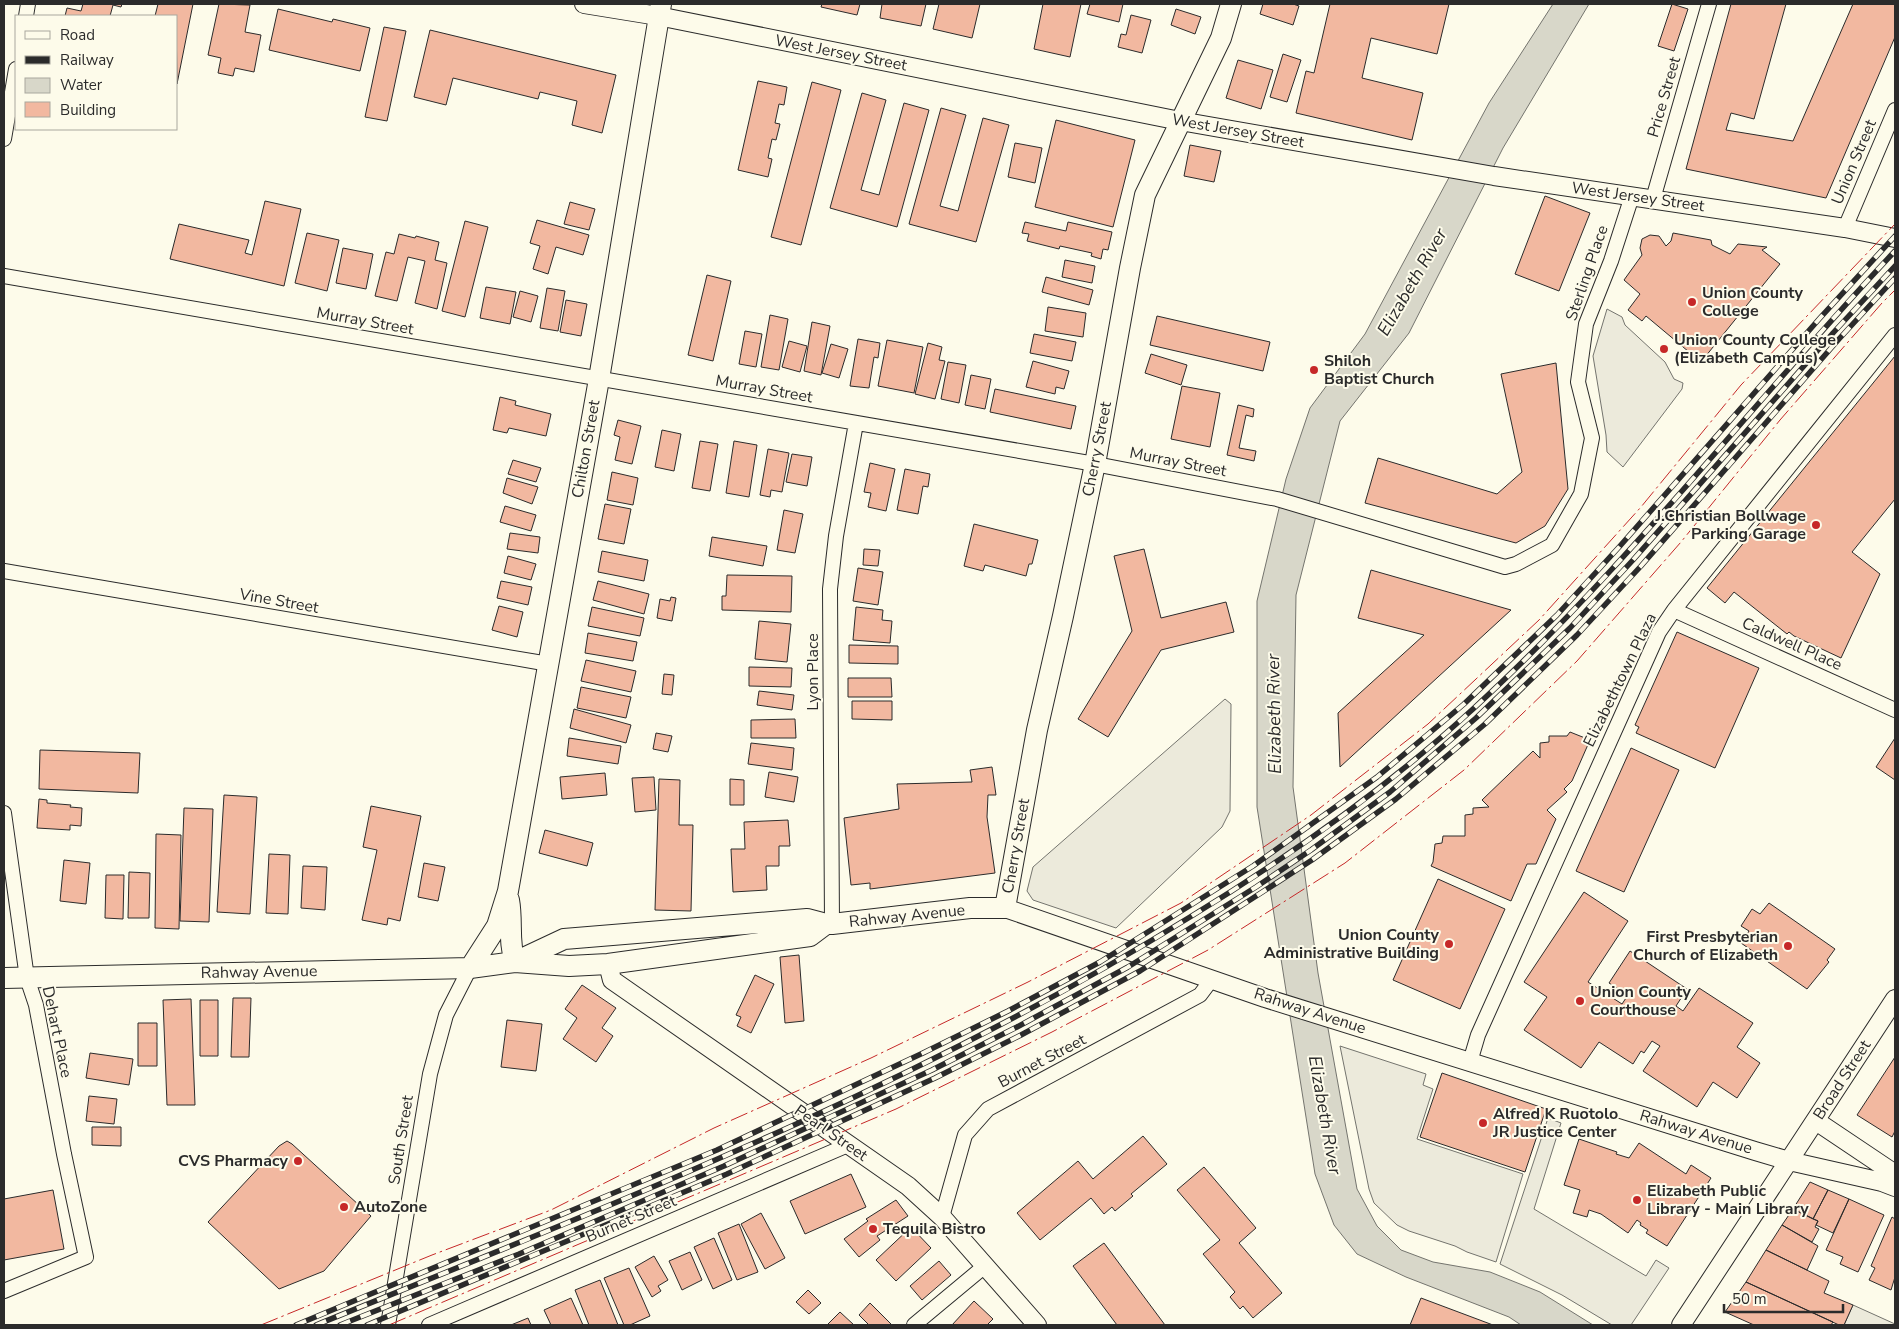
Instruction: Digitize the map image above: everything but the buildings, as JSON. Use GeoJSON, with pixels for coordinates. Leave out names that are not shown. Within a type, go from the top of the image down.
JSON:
{"type":"FeatureCollection","features":[{"type":"Feature","properties":{"kind":"main road","name":"Cherry Street"},"geometry":{"type":"LineString","coordinates":[[1005,908],[1037,730],[1064,616],[1095,464],[1145,195],[1221,38],[1231,4]]}},
{"type":"Feature","properties":{"kind":"main road","name":"Chilton Street"},"geometry":{"type":"LineString","coordinates":[[470,968],[497,926],[508,893],[599,379],[659,10]]}},
{"type":"Feature","properties":{"kind":"main road","name":"Chilton Street"},"geometry":{"type":"LineString","coordinates":[[508,893],[512,913],[511,951],[515,962]]}},
{"type":"Feature","properties":{"kind":"main road","name":"Rahway Avenue"},"geometry":{"type":"LineString","coordinates":[[515,962],[564,939],[807,919],[829,924],[970,908],[1005,908]]}},
{"type":"Feature","properties":{"kind":"main road","name":"Rahway Avenue"},"geometry":{"type":"LineString","coordinates":[[4,978],[470,968],[515,962],[569,966],[608,964],[810,936],[829,924]]}},
{"type":"Feature","properties":{"kind":"main road"},"geometry":{"type":"LineString","coordinates":[[608,964],[612,954],[619,948],[694,928]]}},
{"type":"Feature","properties":{"kind":"street","name":"West Jersey Street"},"geometry":{"type":"LineString","coordinates":[[584,4],[659,10],[1180,121],[1494,176],[1845,228],[1895,238]]}},
{"type":"Feature","properties":{"kind":"street","name":"Price Street"},"geometry":{"type":"LineString","coordinates":[[1654,199],[1709,4]]}},
{"type":"Feature","properties":{"kind":"street"},"geometry":{"type":"LineString","coordinates":[[4,139],[15,75]]}},
{"type":"Feature","properties":{"kind":"street","name":"Union Street"},"geometry":{"type":"LineString","coordinates":[[1845,228],[1895,110]]}},
{"type":"Feature","properties":{"kind":"street","name":"Sterling Place"},"geometry":{"type":"LineString","coordinates":[[1510,566],[1552,545],[1581,494],[1592,438],[1578,382],[1586,324],[1611,261],[1632,196]]}},
{"type":"Feature","properties":{"kind":"street","name":"Murray Street"},"geometry":{"type":"LineString","coordinates":[[4,276],[1095,464],[1278,499],[1505,567],[1510,566]]}},
{"type":"Feature","properties":{"kind":"street","name":"Elizabethtown Plaza"},"geometry":{"type":"LineString","coordinates":[[1470,1062],[1478,1035],[1659,632],[1674,610],[1895,335]]}},
{"type":"Feature","properties":{"kind":"street","name":"Lyon Place"},"geometry":{"type":"LineString","coordinates":[[829,924],[830,590],[836,536],[856,423]]}},
{"type":"Feature","properties":{"kind":"street","name":"Vine Street"},"geometry":{"type":"LineString","coordinates":[[4,571],[549,664]]}},
{"type":"Feature","properties":{"kind":"street","name":"Caldwell Place"},"geometry":{"type":"LineString","coordinates":[[1674,610],[1895,710]]}},
{"type":"Feature","properties":{"kind":"street","name":"Dehart Place"},"geometry":{"type":"LineString","coordinates":[[4,813],[27,978],[36,1005],[64,1154],[86,1256],[4,1290]]}},
{"type":"Feature","properties":{"kind":"street","name":"Rahway Avenue"},"geometry":{"type":"LineString","coordinates":[[1005,908],[1266,998],[1470,1062],[1789,1162],[1882,1182],[1895,1187]]}},
{"type":"Feature","properties":{"kind":"street","name":"Pearl Street"},"geometry":{"type":"LineString","coordinates":[[608,964],[612,980],[908,1186],[942,1217],[1037,1325]]}},
{"type":"Feature","properties":{"kind":"street","name":"South Street"},"geometry":{"type":"LineString","coordinates":[[388,1325],[430,1074],[446,1015],[470,968]]}},
{"type":"Feature","properties":{"kind":"street","name":"Burnet Street"},"geometry":{"type":"LineString","coordinates":[[942,1217],[965,1134],[988,1109],[1200,995],[1212,980]]}},
{"type":"Feature","properties":{"kind":"street","name":"Broad Street"},"geometry":{"type":"LineString","coordinates":[[1681,1325],[1895,999]]}},
{"type":"Feature","properties":{"kind":"street"},"geometry":{"type":"LineString","coordinates":[[1816,1121],[1895,1174]]}},
{"type":"Feature","properties":{"kind":"street","name":"Burnet Street"},"geometry":{"type":"LineString","coordinates":[[429,1325],[848,1145]]}},
{"type":"Feature","properties":{"kind":"street"},"geometry":{"type":"LineString","coordinates":[[914,1325],[986,1265]]}},
{"type":"Feature","properties":{"kind":"shaded area"},"geometry":{"type":"Polygon","coordinates":[[[1607,309],[1622,317],[1625,325],[1665,362],[1674,379],[1683,383],[1682,389],[1623,467],[1607,452],[1593,356],[1607,309]]]}},
{"type":"Feature","properties":{"kind":"shaded area"},"geometry":{"type":"Polygon","coordinates":[[[1225,699],[1231,704],[1230,811],[1222,827],[1116,928],[1033,900],[1027,891],[1033,867],[1225,699]]]}},
{"type":"Feature","properties":{"kind":"shaded area"},"geometry":{"type":"Polygon","coordinates":[[[1340,1046],[1426,1074],[1423,1085],[1433,1089],[1417,1139],[1523,1174],[1496,1262],[1409,1231],[1397,1225],[1374,1203],[1369,1189],[1340,1046]]]}},
{"type":"Feature","properties":{"kind":"shaded area"},"geometry":{"type":"Polygon","coordinates":[[[1548,1118],[1561,1123],[1534,1209],[1646,1276],[1656,1260],[1669,1268],[1631,1325],[1612,1325],[1562,1295],[1500,1264],[1548,1118]]]}},
{"type":"Feature","properties":{"kind":"shaded area"},"geometry":{"type":"Polygon","coordinates":[[[1853,1305],[1895,1324],[1895,1325],[1844,1325],[1853,1305]]]}},
{"type":"Feature","properties":{"kind":"water","name":"Elizabeth River"},"geometry":{"type":"Polygon","coordinates":[[[1553,4],[1589,4],[1503,148],[1409,333],[1340,421],[1296,595],[1293,787],[1318,973],[1357,1189],[1377,1226],[1401,1250],[1433,1262],[1490,1272],[1540,1292],[1593,1325],[1521,1325],[1509,1317],[1406,1277],[1357,1254],[1334,1225],[1315,1174],[1257,807],[1257,601],[1286,479],[1310,408],[1365,334],[1489,103],[1553,4]]]}},
{"type":"Feature","properties":{"kind":"railway"},"geometry":{"type":"LineString","coordinates":[[296,1325],[717,1150],[923,1053],[1008,1011],[1100,962],[1253,866],[1377,777],[1464,704],[1557,615],[1895,236]]}},
{"type":"Feature","properties":{"kind":"railway"},"geometry":{"type":"LineString","coordinates":[[316,1325],[651,1188],[872,1089],[980,1035],[1086,978],[1190,917],[1301,845],[1406,767],[1473,709],[1529,655],[1584,600],[1842,308],[1895,251]]}},
{"type":"Feature","properties":{"kind":"railway"},"geometry":{"type":"LineString","coordinates":[[340,1325],[519,1254],[724,1166],[932,1070],[1128,967],[1256,887],[1311,850],[1390,792],[1476,718],[1570,628],[1895,266]]}},
{"type":"Feature","properties":{"kind":"railway"},"geometry":{"type":"LineString","coordinates":[[367,1325],[727,1174],[935,1078],[1021,1035],[1140,971],[1312,860],[1396,799],[1485,724],[1577,635],[1641,566],[1839,339],[1895,278]]}},
{"type":"Feature","properties":{"kind":"power"},"geometry":{"type":"LineString","coordinates":[[261,1325],[432,1255],[551,1210],[714,1128],[871,1058],[1028,982],[1181,903],[1311,815],[1428,724],[1539,620],[1641,507],[1741,385],[1895,224]]}},
{"type":"Feature","properties":{"kind":"power"},"geometry":{"type":"LineString","coordinates":[[389,1325],[896,1109],[1052,1032],[1208,950],[1345,863],[1464,770],[1577,661],[1681,542],[1780,420],[1895,290]]}},
{"type":"Feature","properties":{"kind":"place","name":"Union County College"},"geometry":{"type":"Point","coordinates":[1692,302]}},
{"type":"Feature","properties":{"kind":"place","name":"Union County College (Elizabeth Campus)"},"geometry":{"type":"Point","coordinates":[1664,349]}},
{"type":"Feature","properties":{"kind":"place","name":"Shiloh Baptist Church"},"geometry":{"type":"Point","coordinates":[1314,370]}},
{"type":"Feature","properties":{"kind":"place","name":"J.Christian Bollwage Parking Garage"},"geometry":{"type":"Point","coordinates":[1816,525]}},
{"type":"Feature","properties":{"kind":"place","name":"Union County Administrative Building"},"geometry":{"type":"Point","coordinates":[1449,944]}},
{"type":"Feature","properties":{"kind":"place","name":"First Presbyterian Church of Elizabeth"},"geometry":{"type":"Point","coordinates":[1788,946]}},
{"type":"Feature","properties":{"kind":"place","name":"Union County Courthouse"},"geometry":{"type":"Point","coordinates":[1580,1001]}},
{"type":"Feature","properties":{"kind":"place","name":"Alfred K Ruotolo JR Justice Center"},"geometry":{"type":"Point","coordinates":[1483,1123]}},
{"type":"Feature","properties":{"kind":"place","name":"CVS Pharmacy"},"geometry":{"type":"Point","coordinates":[298,1161]}},
{"type":"Feature","properties":{"kind":"place","name":"Elizabeth Public Library - Main Library"},"geometry":{"type":"Point","coordinates":[1637,1200]}},
{"type":"Feature","properties":{"kind":"place","name":"AutoZone"},"geometry":{"type":"Point","coordinates":[344,1207]}},
{"type":"Feature","properties":{"kind":"place","name":"Tequila Bistro"},"geometry":{"type":"Point","coordinates":[873,1229]}}]}
